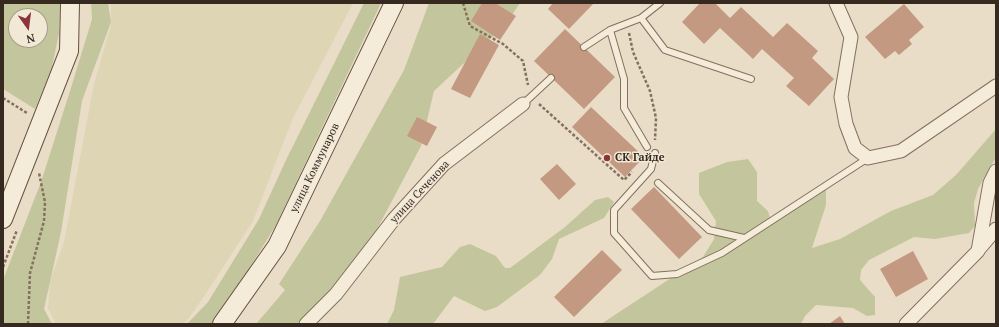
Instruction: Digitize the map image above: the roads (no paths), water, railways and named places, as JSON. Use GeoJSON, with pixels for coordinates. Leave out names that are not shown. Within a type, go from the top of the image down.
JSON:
{"type":"FeatureCollection","features":[{"type":"Feature","properties":{"kind":"main road"},"geometry":{"type":"LineString","coordinates":[[3,219],[69,51],[70,3]]}},
{"type":"Feature","properties":{"kind":"main road","name":"улица Коммунаров"},"geometry":{"type":"LineString","coordinates":[[222,324],[277,246],[394,3]]}},
{"type":"Feature","properties":{"kind":"street"},"geometry":{"type":"LineString","coordinates":[[836,3],[851,38],[841,97],[846,124],[855,148],[868,158],[900,151],[996,86]]}},
{"type":"Feature","properties":{"kind":"street","name":"улица Сеченова"},"geometry":{"type":"LineString","coordinates":[[306,324],[336,294],[394,219],[444,164],[527,101]]}},
{"type":"Feature","properties":{"kind":"street"},"geometry":{"type":"LineString","coordinates":[[978,251],[990,183],[996,171]]}},
{"type":"Feature","properties":{"kind":"street"},"geometry":{"type":"LineString","coordinates":[[906,324],[978,251],[996,229]]}},
{"type":"Feature","properties":{"kind":"lane"},"geometry":{"type":"LineString","coordinates":[[648,11],[649,3]]}},
{"type":"Feature","properties":{"kind":"lane"},"geometry":{"type":"LineString","coordinates":[[584,47],[610,30],[641,18],[660,3]]}},
{"type":"Feature","properties":{"kind":"lane"},"geometry":{"type":"LineString","coordinates":[[641,18],[666,50],[751,79]]}},
{"type":"Feature","properties":{"kind":"lane"},"geometry":{"type":"LineString","coordinates":[[610,30],[624,79],[624,108],[647,147]]}},
{"type":"Feature","properties":{"kind":"lane","name":"улица Сеченова"},"geometry":{"type":"LineString","coordinates":[[527,101],[551,78]]}},
{"type":"Feature","properties":{"kind":"lane"},"geometry":{"type":"LineString","coordinates":[[655,153],[651,169],[614,210],[614,233],[652,276],[677,274],[722,253],[868,158]]}},
{"type":"Feature","properties":{"kind":"lane"},"geometry":{"type":"LineString","coordinates":[[658,183],[709,230],[744,238]]}},
{"type":"Feature","properties":{"kind":"place","name":"СК Гайде"},"geometry":{"type":"Point","coordinates":[607,158]}}]}
